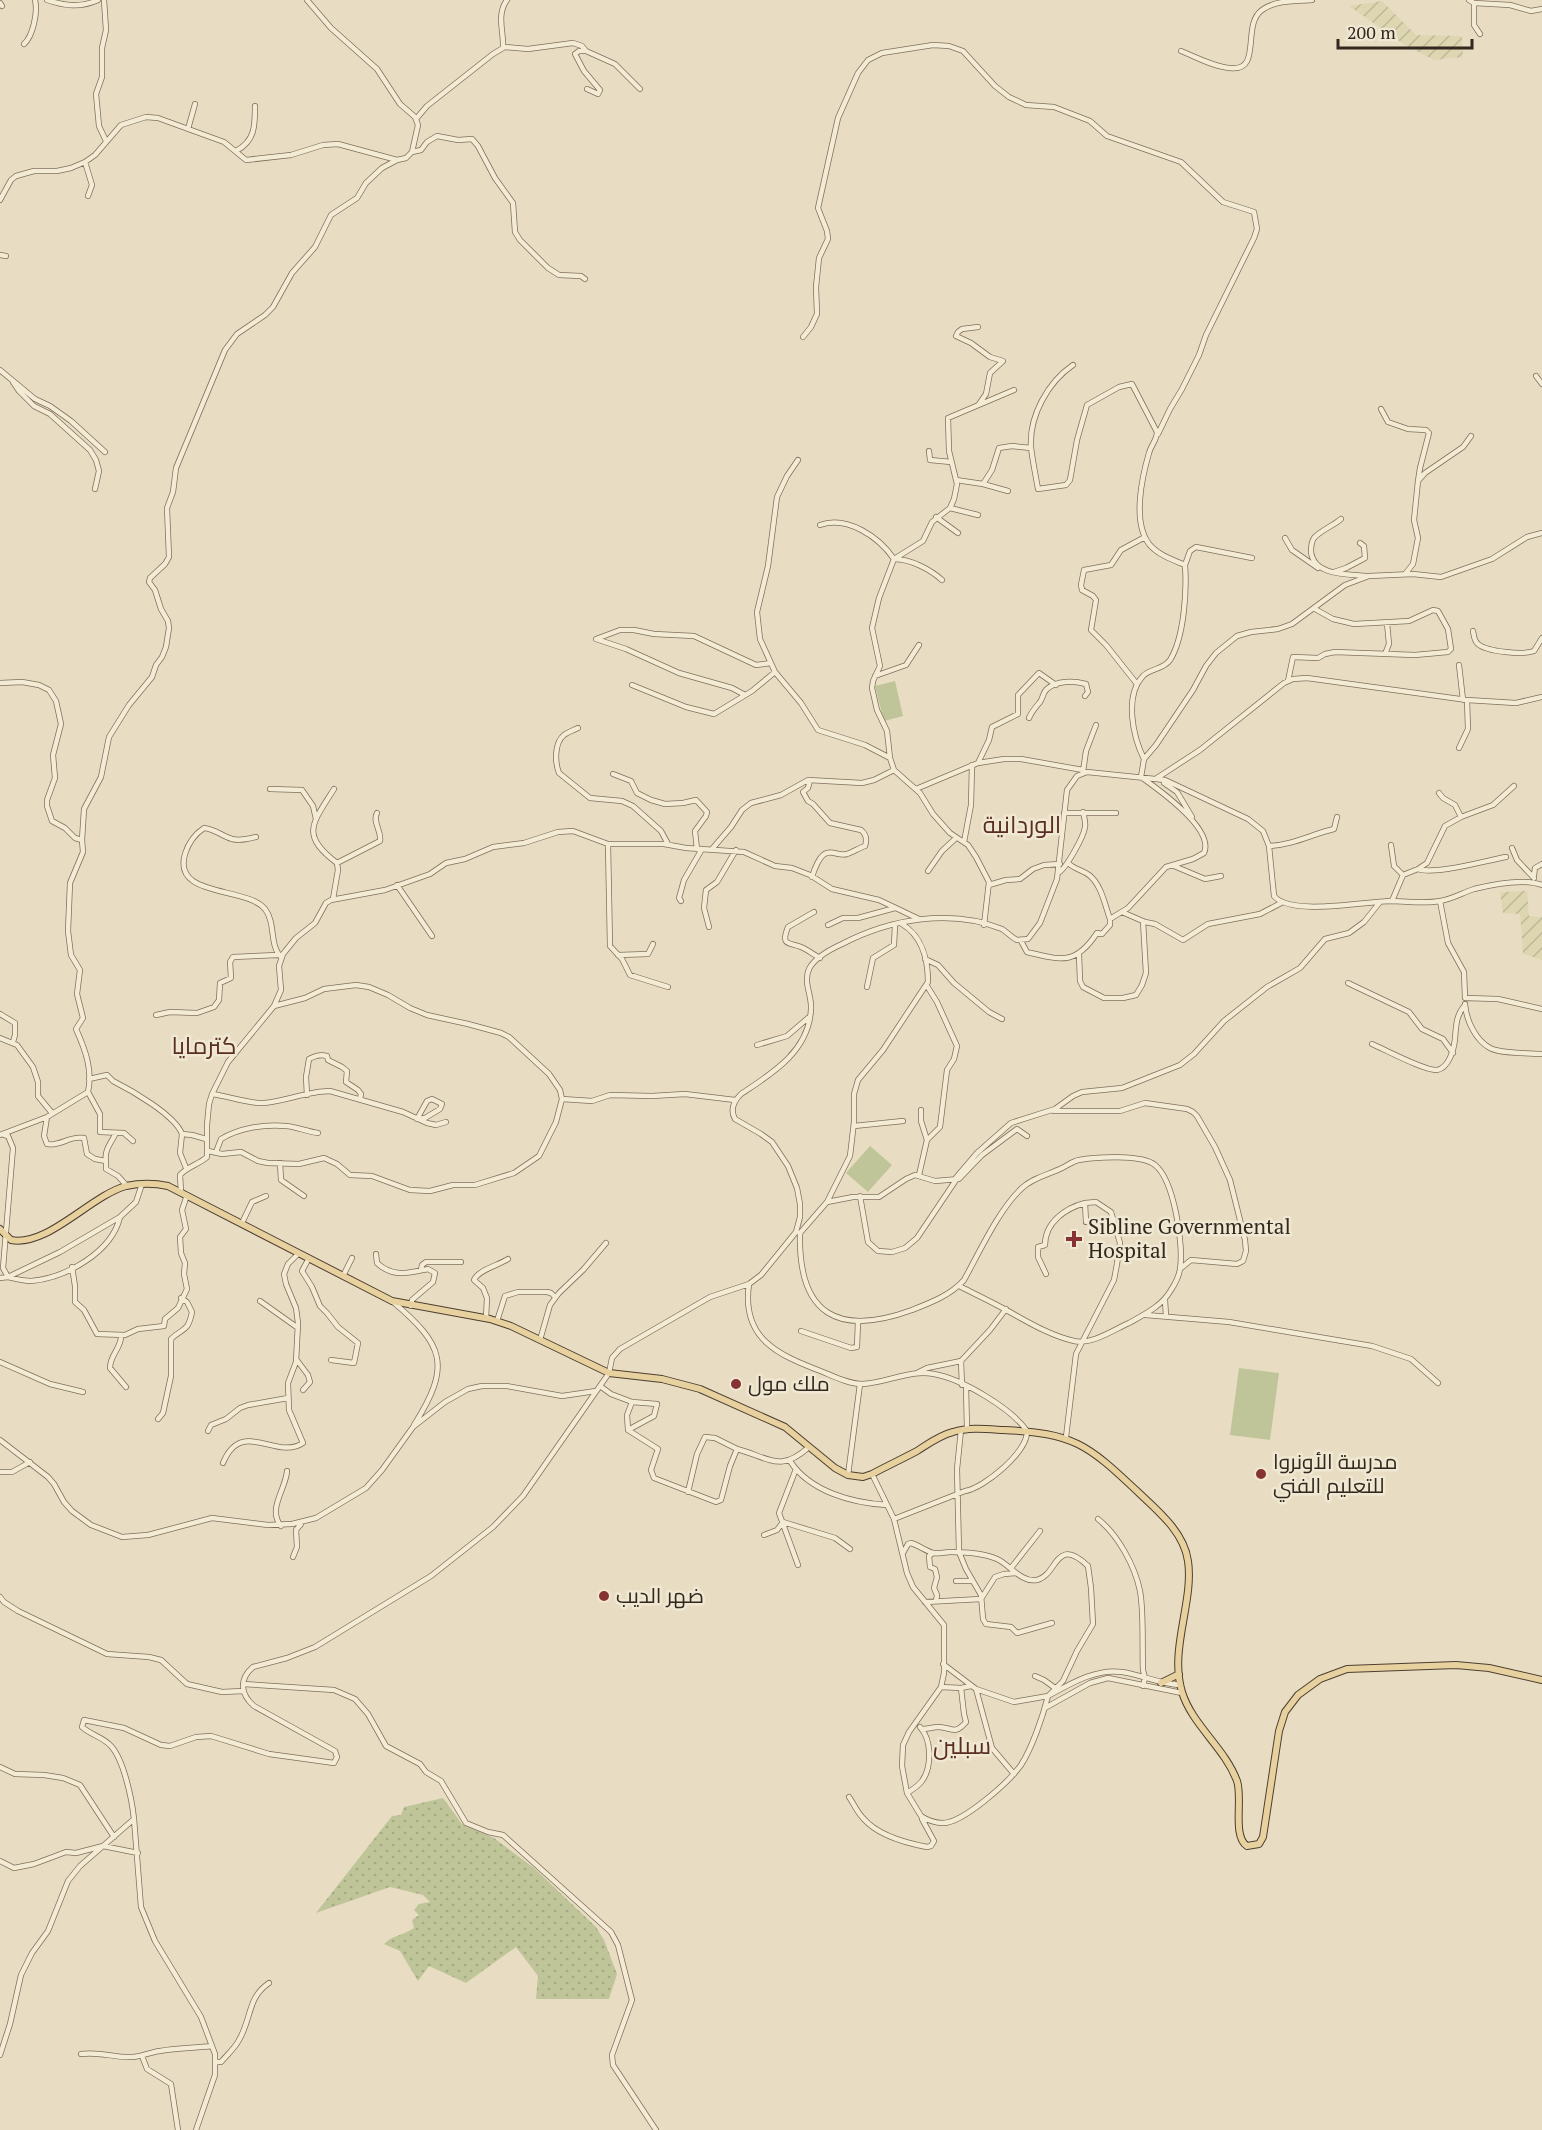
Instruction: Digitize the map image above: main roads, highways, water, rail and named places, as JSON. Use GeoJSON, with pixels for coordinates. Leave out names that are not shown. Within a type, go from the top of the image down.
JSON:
{"type":"FeatureCollection","features":[{"type":"Feature","properties":{"kind":"main road"},"geometry":{"type":"LineString","coordinates":[[0,1229],[6,1237],[16,1241],[33,1239],[93,1203],[127,1186],[142,1184],[168,1186],[392,1301],[497,1321],[609,1372],[662,1379],[700,1389],[785,1427],[835,1468],[848,1475],[863,1477],[873,1474],[942,1436],[964,1430],[1027,1431],[1066,1437],[1087,1448],[1116,1471],[1154,1508],[1176,1532],[1183,1544],[1188,1567],[1180,1640],[1179,1674],[1182,1693],[1236,1780],[1239,1800],[1239,1833],[1244,1844],[1251,1846],[1259,1844],[1263,1837],[1279,1731],[1285,1712],[1298,1695],[1320,1679],[1347,1669],[1456,1665],[1489,1668],[1542,1680]]}},
{"type":"Feature","properties":{"kind":"main road"},"geometry":{"type":"LineString","coordinates":[[1161,1683],[1179,1674]]}},
{"type":"Feature","properties":{"kind":"place","name":"Sibline Governmental Hospital"},"geometry":{"type":"Point","coordinates":[1074,1239]}},
{"type":"Feature","properties":{"kind":"place","name":"ملك مول"},"geometry":{"type":"Point","coordinates":[736,1384]}},
{"type":"Feature","properties":{"kind":"place","name":"مدرسة الأونروا للتعليم الفني"},"geometry":{"type":"Point","coordinates":[1261,1474]}},
{"type":"Feature","properties":{"kind":"place","name":"ضهر الديب"},"geometry":{"type":"Point","coordinates":[604,1596]}},
{"type":"Feature","properties":{"kind":"district","name":"الوردانية"},"geometry":{"type":"Point","coordinates":[1022,825]}},
{"type":"Feature","properties":{"kind":"district","name":"كترمايا"},"geometry":{"type":"Point","coordinates":[204,1046]}},
{"type":"Feature","properties":{"kind":"district","name":"سبلين"},"geometry":{"type":"Point","coordinates":[962,1746]}}]}
